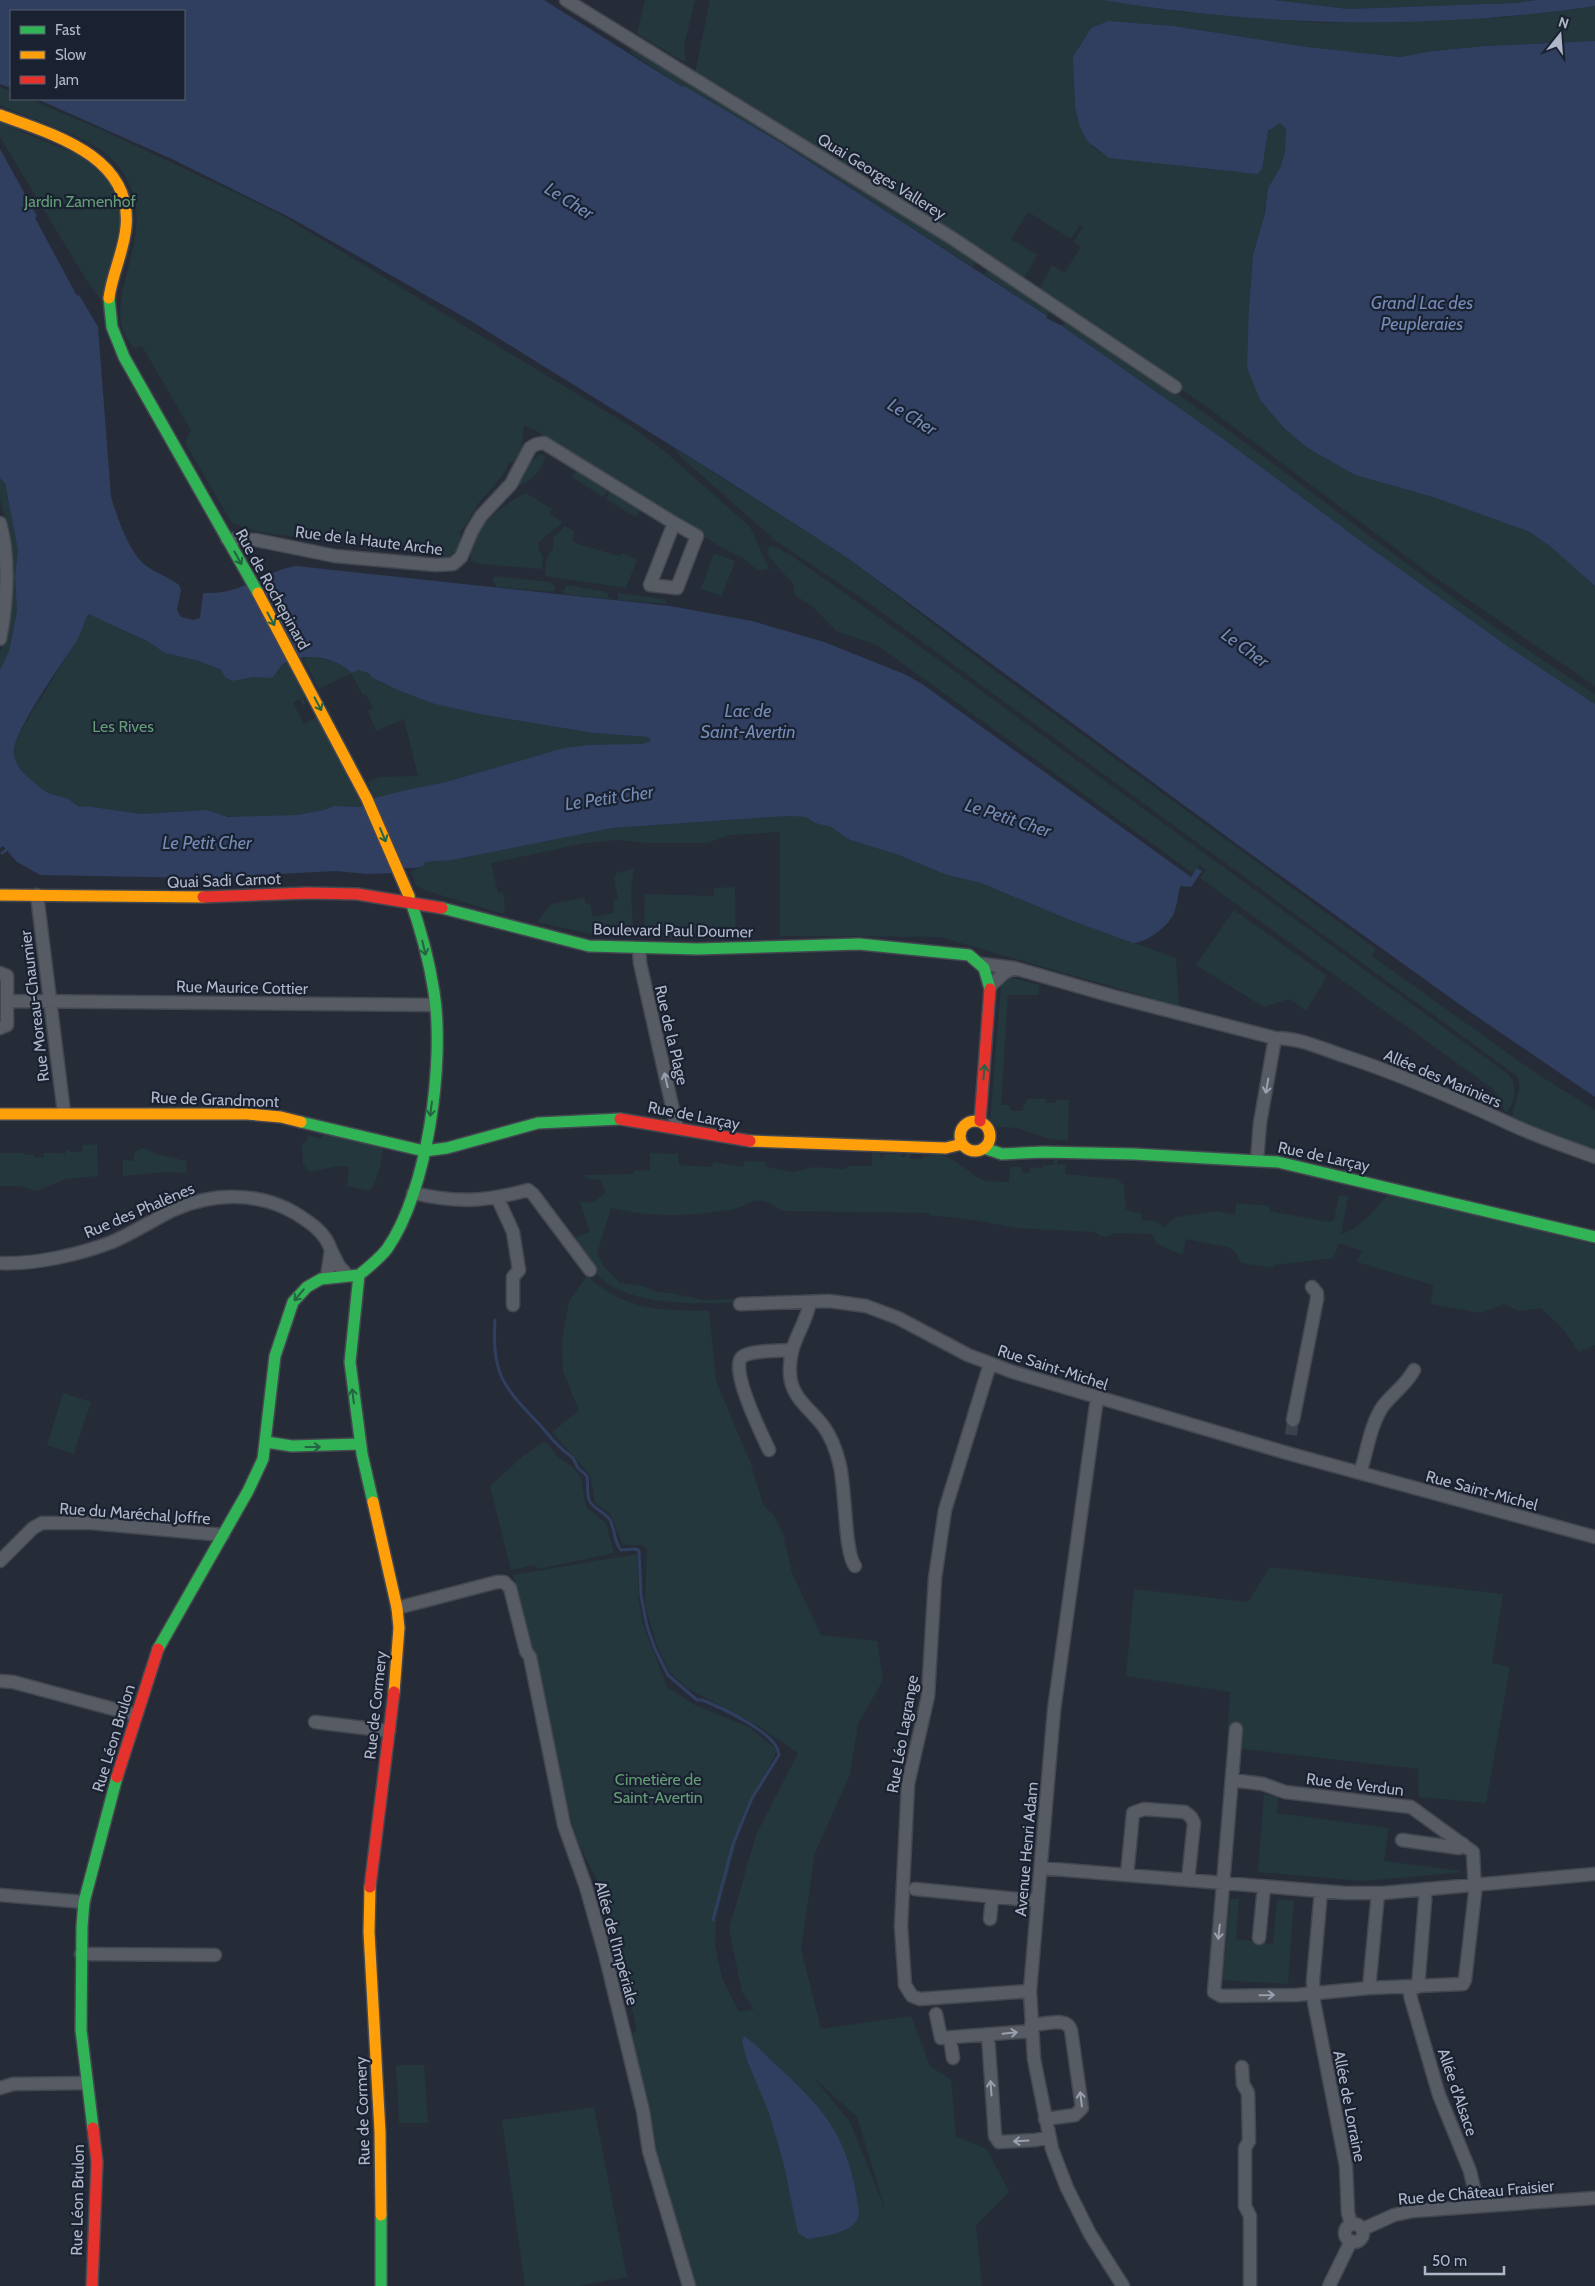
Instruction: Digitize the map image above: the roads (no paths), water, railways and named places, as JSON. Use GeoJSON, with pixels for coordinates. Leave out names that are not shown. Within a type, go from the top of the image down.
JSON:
{"type":"FeatureCollection","features":[{"type":"Feature","properties":{"kind":"main road","name":"Rue de Rochepinard"},"geometry":{"type":"LineString","coordinates":[[0,115],[88,153],[107,169],[120,188],[127,219],[125,239],[110,297],[109,316],[114,334],[128,364],[295,661],[369,802],[412,901],[435,1004],[431,1107],[424,1151]]}},
{"type":"Feature","properties":{"kind":"main road","name":"Quai Sadi Carnot"},"geometry":{"type":"LineString","coordinates":[[0,895],[183,898],[330,893],[412,901]]}},
{"type":"Feature","properties":{"kind":"main road","name":"Boulevard Paul Doumer"},"geometry":{"type":"LineString","coordinates":[[412,901],[576,943],[639,949],[698,950],[859,944],[969,955],[982,964]]}},
{"type":"Feature","properties":{"kind":"main road"},"geometry":{"type":"LineString","coordinates":[[940,952],[954,957],[968,966],[984,986]]}},
{"type":"Feature","properties":{"kind":"main road"},"geometry":{"type":"LineString","coordinates":[[980,1121],[984,986],[987,973],[982,964]]}},
{"type":"Feature","properties":{"kind":"main road"},"geometry":{"type":"LineString","coordinates":[[968,1108],[966,1122],[960,1130],[962,1144],[970,1150],[984,1148],[1002,1154],[1040,1152]]}},
{"type":"Feature","properties":{"kind":"main road","name":"Rue de Grandmont"},"geometry":{"type":"LineString","coordinates":[[0,1114],[221,1112],[281,1117],[424,1151]]}},
{"type":"Feature","properties":{"kind":"main road","name":"Rue de Larçay"},"geometry":{"type":"LineString","coordinates":[[424,1151],[447,1148],[538,1123],[618,1119],[743,1141],[946,1148],[962,1144]]}},
{"type":"Feature","properties":{"kind":"main road"},"geometry":{"type":"LineString","coordinates":[[966,1122],[980,1121],[998,1138],[1040,1152]]}},
{"type":"Feature","properties":{"kind":"main road"},"geometry":{"type":"LineString","coordinates":[[984,1148],[998,1138]]}},
{"type":"Feature","properties":{"kind":"main road"},"geometry":{"type":"LineString","coordinates":[[353,1275],[388,1247],[413,1193],[424,1151]]}},
{"type":"Feature","properties":{"kind":"main road","name":"Rue de Larçay"},"geometry":{"type":"LineString","coordinates":[[1040,1152],[1256,1160],[1296,1165],[1595,1237]]}},
{"type":"Feature","properties":{"kind":"main road","name":"Rue Léon Brulon"},"geometry":{"type":"LineString","coordinates":[[92,2286],[97,2162],[81,2030],[81,1954],[84,1902],[116,1780],[157,1651],[258,1471],[266,1442],[272,1375],[283,1328],[293,1302],[302,1291],[314,1282],[327,1277],[353,1275]]}},
{"type":"Feature","properties":{"kind":"main road","name":"Rue de Cormery"},"geometry":{"type":"LineString","coordinates":[[353,1275],[350,1362],[352,1389],[360,1444],[397,1608],[399,1628],[389,1731],[370,1880],[369,1932],[380,2132],[381,2286]]}},
{"type":"Feature","properties":{"kind":"main road"},"geometry":{"type":"LineString","coordinates":[[266,1442],[292,1446],[360,1444]]}},
{"type":"Feature","properties":{"kind":"street","name":"Quai Georges Vallerey"},"geometry":{"type":"LineString","coordinates":[[566,0],[952,238],[1175,387]]}},
{"type":"Feature","properties":{"kind":"street","name":"Rue de la Haute Arche"},"geometry":{"type":"LineString","coordinates":[[227,539],[243,538],[344,556],[436,565],[453,564],[461,557],[472,531],[481,516],[511,484],[530,448],[540,443],[544,443],[674,522]]}},
{"type":"Feature","properties":{"kind":"street"},"geometry":{"type":"LineString","coordinates":[[674,522],[697,536],[677,588],[650,585],[667,540],[674,522]]}},
{"type":"Feature","properties":{"kind":"street"},"geometry":{"type":"LineString","coordinates":[[0,523],[5,544],[6,563],[0,639]]}},
{"type":"Feature","properties":{"kind":"street","name":"Rue Moreau-Chaumier"},"geometry":{"type":"LineString","coordinates":[[37,895],[48,1000],[64,1113]]}},
{"type":"Feature","properties":{"kind":"street","name":"Rue de la Plage"},"geometry":{"type":"LineString","coordinates":[[639,949],[640,963],[677,1128]]}},
{"type":"Feature","properties":{"kind":"street","name":"Allée des Mariniers"},"geometry":{"type":"LineString","coordinates":[[982,964],[1014,968],[1112,996],[1275,1038],[1293,1038],[1405,1078],[1486,1111],[1507,1123],[1595,1157]]}},
{"type":"Feature","properties":{"kind":"street"},"geometry":{"type":"LineString","coordinates":[[984,986],[1014,968]]}},
{"type":"Feature","properties":{"kind":"street"},"geometry":{"type":"LineString","coordinates":[[0,973],[7,976],[8,1001],[8,1023],[5,1027],[0,1028]]}},
{"type":"Feature","properties":{"kind":"street","name":"Rue Maurice Cottier"},"geometry":{"type":"LineString","coordinates":[[8,1001],[435,1004]]}},
{"type":"Feature","properties":{"kind":"street"},"geometry":{"type":"LineString","coordinates":[[1256,1160],[1260,1123],[1275,1038]]}},
{"type":"Feature","properties":{"kind":"street"},"geometry":{"type":"LineString","coordinates":[[413,1193],[444,1200],[476,1201],[528,1190],[533,1194],[590,1270]]}},
{"type":"Feature","properties":{"kind":"street","name":"Rue des Phalènes"},"geometry":{"type":"LineString","coordinates":[[0,1263],[46,1259],[82,1251],[112,1242],[173,1210],[194,1202],[227,1197],[266,1201],[290,1210],[325,1236],[339,1266],[353,1275]]}},
{"type":"Feature","properties":{"kind":"street"},"geometry":{"type":"LineString","coordinates":[[497,1197],[513,1232],[519,1270],[513,1277],[513,1305]]}},
{"type":"Feature","properties":{"kind":"street"},"geometry":{"type":"LineString","coordinates":[[327,1277],[331,1250]]}},
{"type":"Feature","properties":{"kind":"street"},"geometry":{"type":"LineString","coordinates":[[1293,1420],[1317,1299],[1317,1293],[1312,1287]]}},
{"type":"Feature","properties":{"kind":"street"},"geometry":{"type":"LineString","coordinates":[[810,1302],[807,1314],[791,1350],[790,1375],[794,1392],[827,1432],[840,1463],[846,1499],[849,1555],[855,1566]]}},
{"type":"Feature","properties":{"kind":"street","name":"Rue Saint-Michel"},"geometry":{"type":"LineString","coordinates":[[740,1304],[846,1303],[885,1312],[990,1364],[1097,1398],[1360,1474],[1595,1537]]}},
{"type":"Feature","properties":{"kind":"street"},"geometry":{"type":"LineString","coordinates":[[769,1450],[738,1375],[739,1361],[742,1357],[752,1353],[791,1350]]}},
{"type":"Feature","properties":{"kind":"street","name":"Rue Léo Lagrange"},"geometry":{"type":"LineString","coordinates":[[990,1364],[949,1491],[935,1578],[928,1696],[908,1784],[902,1926],[905,1985],[912,1996],[920,1999],[1030,1991]]}},
{"type":"Feature","properties":{"kind":"street"},"geometry":{"type":"LineString","coordinates":[[1360,1474],[1374,1426],[1382,1408],[1407,1382],[1414,1370]]}},
{"type":"Feature","properties":{"kind":"street","name":"Avenue Henri Adam"},"geometry":{"type":"LineString","coordinates":[[1097,1398],[1054,1710],[1030,1991],[1031,2028],[1034,2059],[1045,2119],[1058,2168],[1103,2256],[1124,2286]]}},
{"type":"Feature","properties":{"kind":"street","name":"Rue du Maréchal Joffre"},"geometry":{"type":"LineString","coordinates":[[0,1561],[33,1528],[42,1523],[91,1523],[223,1535]]}},
{"type":"Feature","properties":{"kind":"street","name":"Allée de l'Impériale"},"geometry":{"type":"LineString","coordinates":[[397,1608],[504,1582],[510,1588],[526,1651],[530,1657],[564,1825],[586,1888],[605,1954],[643,2111],[649,2151],[689,2286]]}},
{"type":"Feature","properties":{"kind":"street"},"geometry":{"type":"LineString","coordinates":[[0,1681],[13,1682],[136,1715]]}},
{"type":"Feature","properties":{"kind":"street"},"geometry":{"type":"LineString","coordinates":[[315,1722],[389,1731]]}},
{"type":"Feature","properties":{"kind":"street"},"geometry":{"type":"LineString","coordinates":[[1224,1883],[1236,1729]]}},
{"type":"Feature","properties":{"kind":"street","name":"Rue de Verdun"},"geometry":{"type":"LineString","coordinates":[[1224,1883],[1214,1992],[1221,1996],[1313,1994],[1369,1988],[1461,1985],[1464,1982],[1475,1884],[1475,1856],[1473,1852],[1411,1807],[1285,1792],[1263,1784],[1232,1780]]}},
{"type":"Feature","properties":{"kind":"street"},"geometry":{"type":"LineString","coordinates":[[1127,1876],[1134,1813],[1144,1809],[1185,1812],[1191,1817],[1194,1823],[1188,1880]]}},
{"type":"Feature","properties":{"kind":"street"},"geometry":{"type":"LineString","coordinates":[[1402,1840],[1459,1848],[1463,1844]]}},
{"type":"Feature","properties":{"kind":"street"},"geometry":{"type":"LineString","coordinates":[[1041,1868],[1321,1892],[1378,1893],[1595,1874]]}},
{"type":"Feature","properties":{"kind":"street"},"geometry":{"type":"LineString","coordinates":[[1259,1938],[1264,1887]]}},
{"type":"Feature","properties":{"kind":"street"},"geometry":{"type":"LineString","coordinates":[[915,1889],[1038,1901]]}},
{"type":"Feature","properties":{"kind":"street"},"geometry":{"type":"LineString","coordinates":[[1414,1987],[1426,1889]]}},
{"type":"Feature","properties":{"kind":"street"},"geometry":{"type":"LineString","coordinates":[[1313,1994],[1321,1892]]}},
{"type":"Feature","properties":{"kind":"street"},"geometry":{"type":"LineString","coordinates":[[1369,1988],[1378,1893]]}},
{"type":"Feature","properties":{"kind":"street"},"geometry":{"type":"LineString","coordinates":[[0,1896],[84,1902]]}},
{"type":"Feature","properties":{"kind":"street"},"geometry":{"type":"LineString","coordinates":[[990,1919],[992,1897]]}},
{"type":"Feature","properties":{"kind":"street"},"geometry":{"type":"LineString","coordinates":[[81,1954],[215,1955]]}},
{"type":"Feature","properties":{"kind":"street","name":"Allée d'Alsace"},"geometry":{"type":"LineString","coordinates":[[1414,1987],[1411,1999],[1439,2095],[1470,2171],[1478,2206]]}},
{"type":"Feature","properties":{"kind":"street","name":"Allée de Lorraine"},"geometry":{"type":"LineString","coordinates":[[1313,1994],[1325,2065],[1346,2166],[1348,2214],[1357,2226],[1345,2230],[1345,2235],[1351,2241],[1329,2286]]}},
{"type":"Feature","properties":{"kind":"street"},"geometry":{"type":"LineString","coordinates":[[936,2014],[942,2038],[988,2035],[1064,2022],[1069,2025],[1082,2108],[1075,2115],[1045,2119]]}},
{"type":"Feature","properties":{"kind":"street"},"geometry":{"type":"LineString","coordinates":[[988,2035],[995,2136],[999,2142],[1036,2140],[1049,2137]]}},
{"type":"Feature","properties":{"kind":"street"},"geometry":{"type":"LineString","coordinates":[[950,2038],[953,2058]]}},
{"type":"Feature","properties":{"kind":"street"},"geometry":{"type":"LineString","coordinates":[[1242,2068],[1243,2084],[1248,2093],[1249,2141],[1245,2148],[1245,2158],[1246,2206],[1250,2216],[1250,2286]]}},
{"type":"Feature","properties":{"kind":"street"},"geometry":{"type":"LineString","coordinates":[[0,2088],[13,2084],[87,2083]]}},
{"type":"Feature","properties":{"kind":"street","name":"Rue de Château Fraisier"},"geometry":{"type":"LineString","coordinates":[[1357,2226],[1406,2212],[1595,2198]]}},
{"type":"Feature","properties":{"kind":"water","name":"Le Cher"},"geometry":{"type":"Polygon","coordinates":[[[0,0],[544,0],[682,87],[684,86],[781,143],[1047,316],[1046,318],[1062,326],[1215,433],[1510,648],[1595,704],[1595,1097],[1466,1009],[1245,850],[846,557],[725,479],[471,321],[291,218],[174,160],[39,100],[185,100],[185,10],[10,10],[10,88],[0,84],[0,0]]]}},
{"type":"Feature","properties":{"kind":"water"},"geometry":{"type":"Polygon","coordinates":[[[1102,0],[1274,0],[1348,9],[1514,3],[1537,0],[1595,0],[1595,6],[1534,14],[1472,19],[1348,22],[1225,16],[1102,0]]]}},
{"type":"Feature","properties":{"kind":"water","name":"Grand Lac des Peupleraies"},"geometry":{"type":"Polygon","coordinates":[[[1108,21],[1174,26],[1307,47],[1400,57],[1433,51],[1486,46],[1595,41],[1595,586],[1551,547],[1530,532],[1433,497],[1355,475],[1306,447],[1284,428],[1260,400],[1247,368],[1253,255],[1265,213],[1268,188],[1280,168],[1285,152],[1286,129],[1280,123],[1268,131],[1262,169],[1258,174],[1109,158],[1087,141],[1079,124],[1075,107],[1073,57],[1091,28],[1108,21]]]}},
{"type":"Feature","properties":{"kind":"water","name":"Lac de Saint-Avertin"},"geometry":{"type":"Polygon","coordinates":[[[0,149],[37,216],[35,218],[77,296],[79,295],[98,327],[111,497],[124,534],[139,559],[149,568],[179,585],[181,590],[177,610],[181,617],[193,620],[200,618],[203,594],[205,593],[218,593],[241,587],[272,573],[296,566],[670,606],[752,621],[824,642],[904,674],[922,684],[1191,877],[1197,868],[1202,871],[1191,887],[1180,886],[1174,913],[1167,923],[1150,937],[1133,943],[1070,920],[981,883],[947,875],[896,854],[850,840],[831,827],[815,823],[806,817],[787,816],[612,828],[452,860],[425,862],[423,866],[405,868],[392,873],[367,874],[336,871],[204,878],[40,875],[17,862],[3,846],[0,848],[0,670],[9,651],[17,611],[15,576],[18,550],[5,483],[0,478],[0,149]],[[88,614],[76,642],[20,731],[15,745],[15,760],[28,778],[45,791],[67,798],[79,806],[141,814],[207,810],[228,817],[296,815],[324,810],[334,806],[359,807],[375,798],[446,782],[564,748],[589,745],[641,744],[651,741],[648,737],[594,733],[480,714],[435,704],[400,691],[373,678],[368,673],[359,670],[351,673],[337,663],[320,658],[301,658],[285,663],[272,678],[253,677],[233,681],[225,677],[220,669],[195,660],[165,653],[147,641],[88,614]]]}},
{"type":"Feature","properties":{"kind":"water"},"geometry":{"type":"Polygon","coordinates":[[[744,2036],[805,2092],[838,2136],[851,2172],[859,2214],[857,2220],[848,2228],[835,2234],[808,2239],[798,2233],[783,2161],[769,2113],[747,2060],[742,2042],[744,2036]]]}},
{"type":"Feature","properties":{"kind":"waterway","name":"Le Petit Cher"},"geometry":{"type":"LineString","coordinates":[[2,853],[9,848]]}},
{"type":"Feature","properties":{"kind":"waterway"},"geometry":{"type":"LineString","coordinates":[[495,1320],[495,1354],[502,1379],[517,1400],[555,1443],[573,1458],[578,1468],[587,1476],[589,1500],[593,1506],[610,1520],[617,1544],[621,1550],[636,1549],[639,1551],[641,1596],[647,1626],[655,1649],[668,1675],[697,1700],[702,1700],[734,1715],[759,1730],[770,1739],[779,1755],[752,1798],[733,1844],[713,1920]]}},
{"type":"Feature","properties":{"kind":"tunnel"},"geometry":{"type":"LineString","coordinates":[[1291,1435],[1293,1420]]}},
{"type":"Feature","properties":{"kind":"park label","name":"Jardin Zamenhof"},"geometry":{"type":"Point","coordinates":[80,201]}},
{"type":"Feature","properties":{"kind":"park label","name":"Les Rives"},"geometry":{"type":"Point","coordinates":[123,726]}},
{"type":"Feature","properties":{"kind":"park label","name":"Cimetière de Saint-Avertin"},"geometry":{"type":"Point","coordinates":[658,1788]}}]}
